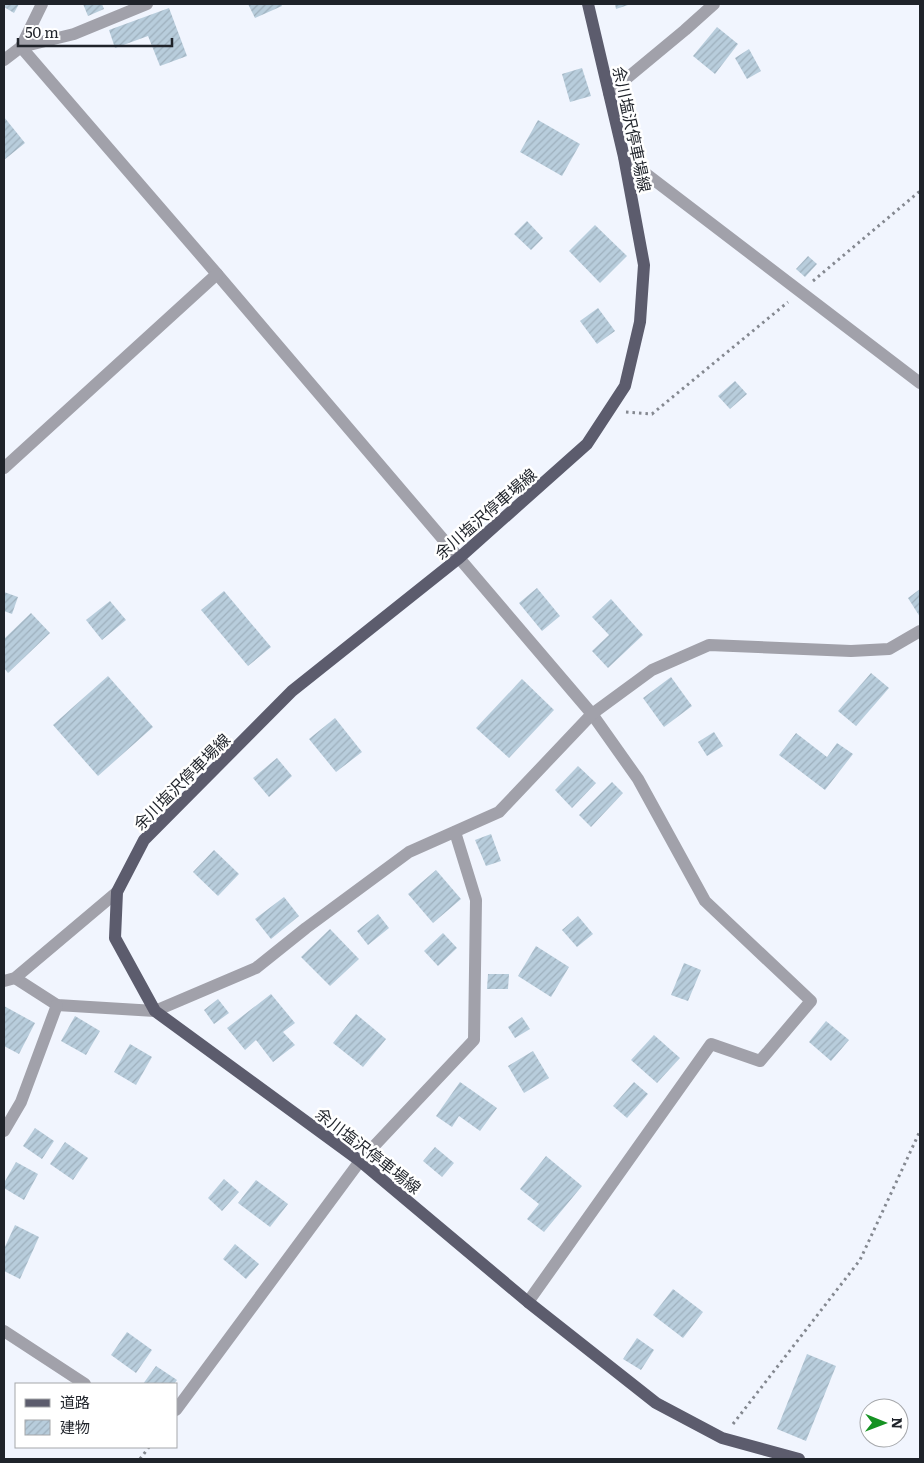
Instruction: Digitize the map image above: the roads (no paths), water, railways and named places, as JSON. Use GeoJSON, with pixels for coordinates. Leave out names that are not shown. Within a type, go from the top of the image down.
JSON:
{"type":"FeatureCollection","features":[{"type":"Feature","properties":{"kind":"main road","name":"余川塩沢停車場線"},"geometry":{"type":"LineString","coordinates":[[588,4],[624,157],[644,265],[640,322],[625,386],[587,444],[459,558],[292,692],[144,840],[117,892],[115,938],[155,1011],[360,1161],[528,1302],[656,1403],[722,1438],[799,1459]]}},
{"type":"Feature","properties":{"kind":"street"},"geometry":{"type":"LineString","coordinates":[[21,47],[42,4]]}},
{"type":"Feature","properties":{"kind":"street"},"geometry":{"type":"LineString","coordinates":[[4,60],[21,47],[74,34],[147,4]]}},
{"type":"Feature","properties":{"kind":"street"},"geometry":{"type":"LineString","coordinates":[[609,93],[686,30],[714,4]]}},
{"type":"Feature","properties":{"kind":"street"},"geometry":{"type":"LineString","coordinates":[[21,47],[592,714],[638,779],[705,900],[811,1001],[760,1061],[711,1044],[528,1302]]}},
{"type":"Feature","properties":{"kind":"street"},"geometry":{"type":"LineString","coordinates":[[624,157],[920,383]]}},
{"type":"Feature","properties":{"kind":"street"},"geometry":{"type":"LineString","coordinates":[[4,468],[217,274]]}},
{"type":"Feature","properties":{"kind":"street"},"geometry":{"type":"LineString","coordinates":[[117,892],[9,979],[57,1005],[155,1011],[256,968],[306,928],[409,852],[498,812],[592,714],[652,670],[709,645],[851,651],[889,649],[920,631]]}},
{"type":"Feature","properties":{"kind":"street"},"geometry":{"type":"LineString","coordinates":[[178,1407],[360,1161],[474,1040],[476,900],[455,832]]}},
{"type":"Feature","properties":{"kind":"street"},"geometry":{"type":"LineString","coordinates":[[4,1131],[21,1102],[57,1005]]}},
{"type":"Feature","properties":{"kind":"street"},"geometry":{"type":"LineString","coordinates":[[4,1331],[83,1383]]}}]}
